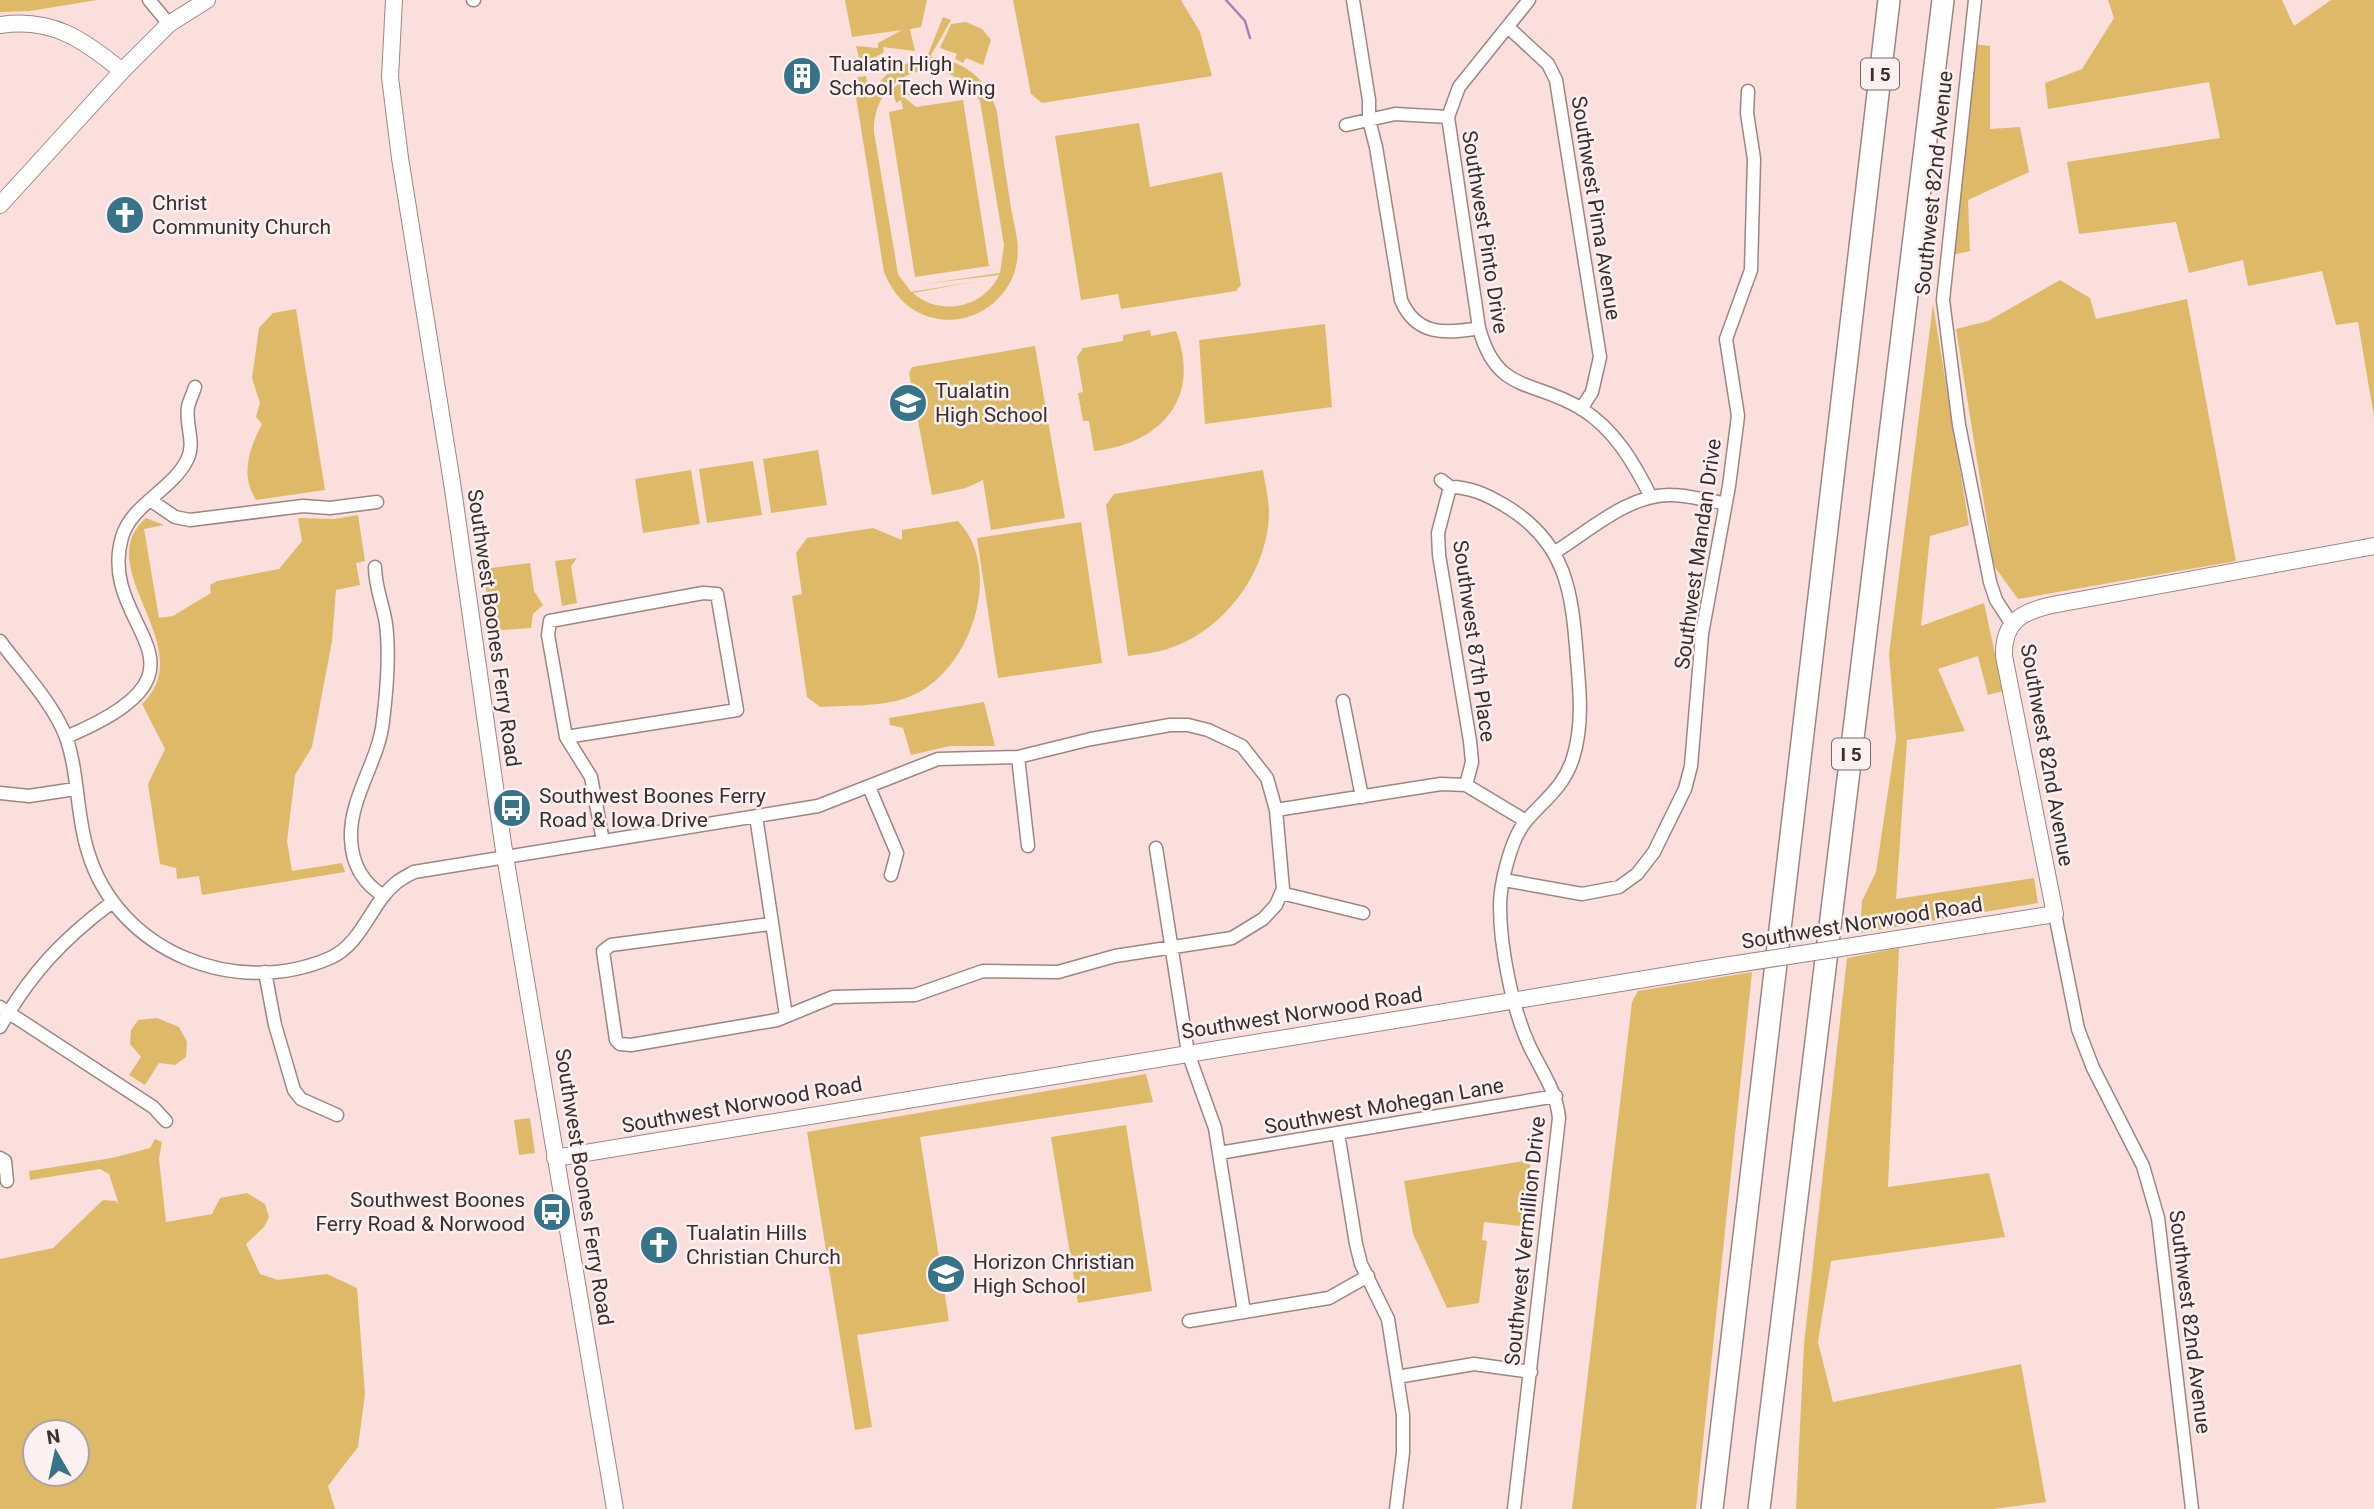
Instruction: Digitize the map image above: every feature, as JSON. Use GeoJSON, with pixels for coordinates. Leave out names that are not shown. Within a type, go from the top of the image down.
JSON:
{"type":"FeatureCollection","features":[{"type":"Feature","properties":{"kind":"highway","name":"I 5"},"geometry":{"type":"LineString","coordinates":[[1712,1509],[1889,0]]}},
{"type":"Feature","properties":{"kind":"highway","name":"I 5"},"geometry":{"type":"LineString","coordinates":[[1759,1509],[1943,0]]}},
{"type":"Feature","properties":{"kind":"street"},"geometry":{"type":"LineString","coordinates":[[149,0],[169,24]]}},
{"type":"Feature","properties":{"kind":"street"},"geometry":{"type":"LineString","coordinates":[[0,205],[122,71],[169,24],[207,0]]}},
{"type":"Feature","properties":{"kind":"street","name":"Southwest Boones Ferry Road"},"geometry":{"type":"LineString","coordinates":[[394,0],[389,60],[395,119],[506,857],[615,1509]]}},
{"type":"Feature","properties":{"kind":"street"},"geometry":{"type":"LineString","coordinates":[[1353,0],[1369,100],[1369,120],[1404,308],[1414,321],[1436,332],[1479,328]]}},
{"type":"Feature","properties":{"kind":"street","name":"Southwest Pinto Drive"},"geometry":{"type":"LineString","coordinates":[[1529,0],[1459,88],[1448,117],[1479,328],[1485,350],[1505,375],[1519,384],[1581,409],[1614,437],[1629,455],[1651,497]]}},
{"type":"Feature","properties":{"kind":"street","name":"Southwest 82nd Avenue"},"geometry":{"type":"LineString","coordinates":[[1975,0],[1947,237],[1943,318],[1987,570],[1996,600],[2011,623],[2004,643],[2006,671],[2078,1029],[2093,1068],[2143,1166],[2158,1218],[2192,1509]]}},
{"type":"Feature","properties":{"kind":"street"},"geometry":{"type":"LineString","coordinates":[[0,25],[23,22],[55,27],[89,44],[122,71]]}},
{"type":"Feature","properties":{"kind":"street","name":"Southwest Pima Avenue"},"geometry":{"type":"LineString","coordinates":[[1509,28],[1548,65],[1556,80],[1567,138],[1600,357],[1592,391],[1581,409]]}},
{"type":"Feature","properties":{"kind":"street","name":"Southwest Mandan Drive"},"geometry":{"type":"LineString","coordinates":[[1504,880],[1582,894],[1600,893],[1619,887],[1637,874],[1654,852],[1685,789],[1692,766],[1702,634],[1738,416],[1726,339],[1750,276],[1752,259],[1754,159],[1747,113],[1748,91]]}},
{"type":"Feature","properties":{"kind":"street"},"geometry":{"type":"LineString","coordinates":[[1346,125],[1395,114],[1448,117]]}},
{"type":"Feature","properties":{"kind":"street"},"geometry":{"type":"LineString","coordinates":[[66,737],[108,716],[139,692],[149,677],[150,650],[123,584],[118,560],[128,522],[187,461],[191,436],[187,409],[195,387]]}},
{"type":"Feature","properties":{"kind":"street","name":"Southwest Vermillion Drive"},"geometry":{"type":"LineString","coordinates":[[1446,483],[1466,487],[1517,512],[1555,552],[1572,597],[1580,697],[1578,737],[1572,762],[1560,785],[1526,821],[1508,860],[1500,907],[1514,1002],[1529,1045],[1556,1096],[1558,1131],[1514,1509]]}},
{"type":"Feature","properties":{"kind":"street","name":"Southwest 87th Place"},"geometry":{"type":"LineString","coordinates":[[1446,483],[1438,533],[1439,555],[1470,741],[1472,762],[1466,785]]}},
{"type":"Feature","properties":{"kind":"street"},"geometry":{"type":"LineString","coordinates":[[1555,552],[1633,503],[1651,497],[1671,495],[1725,503]]}},
{"type":"Feature","properties":{"kind":"street"},"geometry":{"type":"LineString","coordinates":[[150,500],[175,517],[190,520],[303,506],[330,508],[377,502]]}},
{"type":"Feature","properties":{"kind":"street"},"geometry":{"type":"LineString","coordinates":[[2011,623],[2031,610],[2374,546]]}},
{"type":"Feature","properties":{"kind":"street"},"geometry":{"type":"LineString","coordinates":[[376,567],[375,583],[387,637],[383,724],[378,751],[352,815],[351,836],[358,871],[371,888],[384,896]]}},
{"type":"Feature","properties":{"kind":"street"},"geometry":{"type":"LineString","coordinates":[[566,737],[737,709],[717,594],[703,593],[550,621],[548,635],[566,737],[592,777],[603,841]]}},
{"type":"Feature","properties":{"kind":"street"},"geometry":{"type":"LineString","coordinates":[[0,641],[50,708],[66,737],[87,851],[111,903],[139,930],[164,948],[196,963],[230,972],[265,972],[332,957],[354,939],[396,883],[414,872],[818,806],[938,759],[1018,757],[1091,738],[1188,724],[1227,737],[1250,754],[1266,778],[1276,810],[1284,875],[1282,893],[1276,905],[1249,930],[1232,938],[1115,957],[1058,972],[983,971],[915,995],[834,997],[786,1016],[644,1043],[620,1044],[612,1022],[603,951],[611,945],[770,924]]}},
{"type":"Feature","properties":{"kind":"street"},"geometry":{"type":"LineString","coordinates":[[1343,701],[1362,797]]}},
{"type":"Feature","properties":{"kind":"street"},"geometry":{"type":"LineString","coordinates":[[1018,757],[1028,846]]}},
{"type":"Feature","properties":{"kind":"street"},"geometry":{"type":"LineString","coordinates":[[1276,810],[1441,784],[1466,785],[1526,821]]}},
{"type":"Feature","properties":{"kind":"street"},"geometry":{"type":"LineString","coordinates":[[869,787],[897,853],[891,875]]}},
{"type":"Feature","properties":{"kind":"street"},"geometry":{"type":"LineString","coordinates":[[0,793],[29,796],[75,789]]}},
{"type":"Feature","properties":{"kind":"street"},"geometry":{"type":"LineString","coordinates":[[755,816],[786,1016]]}},
{"type":"Feature","properties":{"kind":"street"},"geometry":{"type":"LineString","coordinates":[[1156,848],[1188,1053],[1210,1113],[1219,1153],[1244,1312]]}},
{"type":"Feature","properties":{"kind":"street"},"geometry":{"type":"LineString","coordinates":[[1282,893],[1363,912]]}},
{"type":"Feature","properties":{"kind":"street"},"geometry":{"type":"LineString","coordinates":[[0,1027],[4,1010],[32,975],[62,942],[111,903]]}},
{"type":"Feature","properties":{"kind":"street","name":"Southwest Norwood Road"},"geometry":{"type":"LineString","coordinates":[[555,1158],[2056,914]]}},
{"type":"Feature","properties":{"kind":"street"},"geometry":{"type":"LineString","coordinates":[[265,972],[275,1025],[295,1090],[301,1099],[337,1115]]}},
{"type":"Feature","properties":{"kind":"street"},"geometry":{"type":"LineString","coordinates":[[4,1010],[153,1107],[166,1121]]}},
{"type":"Feature","properties":{"kind":"street","name":"Southwest Mohegan Lane"},"geometry":{"type":"LineString","coordinates":[[1219,1153],[1556,1096]]}},
{"type":"Feature","properties":{"kind":"street"},"geometry":{"type":"LineString","coordinates":[[1338,1133],[1356,1244],[1388,1319],[1397,1377],[1404,1434],[1396,1509]]}},
{"type":"Feature","properties":{"kind":"street"},"geometry":{"type":"LineString","coordinates":[[0,1158],[5,1161],[7,1181]]}},
{"type":"Feature","properties":{"kind":"street"},"geometry":{"type":"LineString","coordinates":[[1189,1321],[1329,1298],[1368,1276]]}},
{"type":"Feature","properties":{"kind":"street"},"geometry":{"type":"LineString","coordinates":[[1397,1377],[1474,1364],[1531,1372]]}},
{"type":"Feature","properties":{"kind":"shaded area"},"geometry":{"type":"Polygon","coordinates":[[[0,0],[97,0],[30,11],[0,12],[0,0]]]}},
{"type":"Feature","properties":{"kind":"shaded area"},"geometry":{"type":"Polygon","coordinates":[[[845,0],[927,0],[921,27],[910,29],[915,51],[883,47],[884,52],[861,66],[856,46],[878,48],[878,43],[902,30],[852,37],[845,0]]]}},
{"type":"Feature","properties":{"kind":"shaded area"},"geometry":{"type":"Polygon","coordinates":[[[1013,0],[1181,0],[1200,32],[1212,76],[1042,103],[1031,94],[1013,0]]]}},
{"type":"Feature","properties":{"kind":"shaded area"},"geometry":{"type":"Polygon","coordinates":[[[2108,0],[2282,0],[2294,26],[2331,0],[2374,0],[2374,417],[2358,322],[2336,325],[2322,271],[2248,286],[2243,260],[2189,273],[2176,222],[2079,234],[2067,162],[2220,138],[2209,82],[2048,109],[2045,83],[2082,69],[2114,18],[2108,0]]]}},
{"type":"Feature","properties":{"kind":"shaded area"},"geometry":{"type":"Polygon","coordinates":[[[943,17],[951,20],[930,57],[953,62],[973,73],[981,80],[993,100],[1017,241],[1018,255],[1014,274],[1000,297],[978,313],[952,320],[929,317],[912,309],[899,297],[884,272],[853,78],[866,76],[869,93],[893,68],[927,57],[943,17]],[[930,71],[909,74],[892,85],[880,101],[874,132],[898,274],[911,292],[979,281],[913,293],[936,305],[948,307],[972,302],[992,286],[999,275],[924,284],[1000,273],[1004,245],[980,101],[962,81],[947,73],[930,71]]]}},
{"type":"Feature","properties":{"kind":"shaded area"},"geometry":{"type":"Polygon","coordinates":[[[966,22],[982,29],[991,40],[983,65],[966,58],[963,63],[955,59],[957,54],[940,48],[951,24],[966,22]]]}},
{"type":"Feature","properties":{"kind":"shaded area"},"geometry":{"type":"Polygon","coordinates":[[[1973,44],[1990,46],[1990,129],[2020,127],[2029,172],[1968,200],[1970,251],[1952,255],[1973,44]]]}},
{"type":"Feature","properties":{"kind":"shaded area"},"geometry":{"type":"Polygon","coordinates":[[[899,84],[910,94],[905,98],[916,107],[963,100],[989,266],[915,277],[889,112],[903,109],[901,100],[896,103],[892,89],[899,84]]]}},
{"type":"Feature","properties":{"kind":"shaded area"},"geometry":{"type":"Polygon","coordinates":[[[1139,123],[1150,187],[1222,172],[1241,285],[1236,291],[1121,309],[1118,294],[1081,300],[1055,136],[1139,123]]]}},
{"type":"Feature","properties":{"kind":"shaded area"},"geometry":{"type":"Polygon","coordinates":[[[2060,280],[2090,298],[2096,319],[2187,299],[2236,561],[2018,599],[1994,566],[1956,329],[1988,321],[2060,280]]]}},
{"type":"Feature","properties":{"kind":"shaded area"},"geometry":{"type":"Polygon","coordinates":[[[1933,304],[1969,525],[1930,536],[1921,626],[1984,603],[2003,691],[1988,695],[1978,656],[1938,669],[1965,731],[1907,740],[1896,899],[2034,878],[2038,903],[1860,933],[1862,901],[1876,872],[1896,738],[1889,654],[1933,304]]]}},
{"type":"Feature","properties":{"kind":"shaded area"},"geometry":{"type":"Polygon","coordinates":[[[296,309],[325,490],[256,500],[247,472],[250,452],[262,424],[256,417],[260,403],[252,378],[259,328],[273,313],[296,309]]]}},
{"type":"Feature","properties":{"kind":"shaded area"},"geometry":{"type":"Polygon","coordinates":[[[1325,324],[1332,407],[1205,424],[1199,340],[1325,324]]]}},
{"type":"Feature","properties":{"kind":"shaded area"},"geometry":{"type":"Polygon","coordinates":[[[1150,330],[1151,336],[1176,331],[1183,355],[1179,397],[1170,414],[1156,428],[1118,447],[1094,451],[1089,421],[1083,421],[1078,393],[1083,392],[1077,357],[1083,348],[1123,341],[1123,335],[1150,330]]]}},
{"type":"Feature","properties":{"kind":"shaded area"},"geometry":{"type":"Polygon","coordinates":[[[1035,346],[1065,518],[991,530],[983,480],[966,488],[932,495],[909,373],[912,367],[1035,346]]]}},
{"type":"Feature","properties":{"kind":"shaded area"},"geometry":{"type":"Polygon","coordinates":[[[818,450],[827,505],[771,513],[763,459],[818,450]]]}},
{"type":"Feature","properties":{"kind":"shaded area"},"geometry":{"type":"Polygon","coordinates":[[[753,461],[762,515],[707,523],[699,469],[753,461]]]}},
{"type":"Feature","properties":{"kind":"shaded area"},"geometry":{"type":"Polygon","coordinates":[[[691,470],[700,524],[643,533],[635,479],[691,470]]]}},
{"type":"Feature","properties":{"kind":"shaded area"},"geometry":{"type":"Polygon","coordinates":[[[1263,470],[1269,508],[1267,535],[1261,556],[1240,596],[1209,627],[1190,639],[1165,650],[1128,656],[1106,505],[1114,494],[1263,470]]]}},
{"type":"Feature","properties":{"kind":"shaded area"},"geometry":{"type":"Polygon","coordinates":[[[358,515],[365,561],[356,563],[360,585],[336,590],[332,641],[312,747],[295,775],[287,841],[292,871],[342,863],[345,872],[202,895],[199,876],[177,879],[176,868],[160,864],[148,784],[165,749],[142,704],[157,682],[160,658],[129,560],[132,538],[146,518],[164,525],[144,529],[159,618],[173,616],[211,593],[210,585],[217,581],[279,569],[302,541],[298,518],[334,519],[358,515]]]}},
{"type":"Feature","properties":{"kind":"shaded area"},"geometry":{"type":"Polygon","coordinates":[[[958,521],[972,542],[979,567],[979,593],[974,620],[963,646],[947,669],[928,686],[896,701],[820,707],[807,697],[792,596],[802,594],[796,553],[807,538],[873,528],[902,540],[902,530],[958,521]]]}},
{"type":"Feature","properties":{"kind":"shaded area"},"geometry":{"type":"Polygon","coordinates":[[[1081,522],[1102,663],[998,678],[977,538],[1081,522]]]}},
{"type":"Feature","properties":{"kind":"shaded area"},"geometry":{"type":"Polygon","coordinates":[[[577,558],[571,566],[577,603],[562,606],[555,561],[577,558]]]}},
{"type":"Feature","properties":{"kind":"shaded area"},"geometry":{"type":"Polygon","coordinates":[[[530,563],[534,591],[543,605],[533,614],[531,628],[492,631],[483,569],[530,563]]]}},
{"type":"Feature","properties":{"kind":"shaded area"},"geometry":{"type":"Polygon","coordinates":[[[984,702],[995,746],[950,746],[911,755],[903,728],[890,725],[889,718],[984,702]]]}},
{"type":"Feature","properties":{"kind":"shaded area"},"geometry":{"type":"Polygon","coordinates":[[[1899,948],[1888,1187],[1989,1173],[2005,1237],[1831,1261],[1818,1342],[1833,1402],[2021,1364],[2046,1502],[1994,1509],[1796,1509],[1804,1344],[1847,958],[1899,948]]]}},
{"type":"Feature","properties":{"kind":"shaded area"},"geometry":{"type":"Polygon","coordinates":[[[1752,972],[1696,1509],[1572,1509],[1632,1002],[1638,991],[1752,972]]]}},
{"type":"Feature","properties":{"kind":"shaded area"},"geometry":{"type":"Polygon","coordinates":[[[157,1018],[179,1027],[187,1042],[186,1057],[175,1065],[159,1063],[145,1085],[129,1075],[141,1057],[130,1044],[131,1030],[138,1020],[157,1018]]]}},
{"type":"Feature","properties":{"kind":"shaded area"},"geometry":{"type":"Polygon","coordinates":[[[1146,1074],[1153,1102],[920,1137],[949,1321],[857,1335],[872,1427],[855,1430],[807,1132],[1146,1074]]]}},
{"type":"Feature","properties":{"kind":"shaded area"},"geometry":{"type":"Polygon","coordinates":[[[530,1118],[535,1153],[519,1155],[514,1120],[530,1118]]]}},
{"type":"Feature","properties":{"kind":"shaded area"},"geometry":{"type":"Polygon","coordinates":[[[1126,1125],[1152,1291],[1078,1303],[1051,1137],[1126,1125]]]}},
{"type":"Feature","properties":{"kind":"shaded area"},"geometry":{"type":"Polygon","coordinates":[[[155,1139],[162,1142],[159,1159],[166,1222],[212,1214],[220,1198],[247,1193],[265,1204],[269,1217],[264,1227],[246,1244],[260,1274],[278,1280],[327,1274],[357,1288],[365,1394],[358,1447],[328,1486],[335,1509],[0,1509],[0,1259],[53,1248],[103,1200],[116,1201],[119,1205],[109,1174],[100,1169],[30,1180],[29,1171],[112,1158],[150,1148],[155,1139]]]}},
{"type":"Feature","properties":{"kind":"shaded area"},"geometry":{"type":"Polygon","coordinates":[[[1529,1160],[1533,1179],[1530,1217],[1521,1226],[1484,1222],[1482,1240],[1487,1241],[1479,1303],[1447,1308],[1413,1234],[1404,1181],[1529,1160]]]}},
{"type":"Feature","properties":{"kind":"waterway"},"geometry":{"type":"LineString","coordinates":[[1226,0],[1245,21],[1250,38]]}},
{"type":"Feature","properties":{"kind":"place","name":"Tualatin High School Tech Wing"},"geometry":{"type":"Point","coordinates":[802,76]}},
{"type":"Feature","properties":{"kind":"place","name":"Christ Community Church"},"geometry":{"type":"Point","coordinates":[125,215]}},
{"type":"Feature","properties":{"kind":"place","name":"Tualatin High School"},"geometry":{"type":"Point","coordinates":[908,403]}},
{"type":"Feature","properties":{"kind":"place","name":"Southwest Boones Ferry Road & Iowa Drive"},"geometry":{"type":"Point","coordinates":[512,808]}},
{"type":"Feature","properties":{"kind":"place","name":"Southwest Boones Ferry Road & Norwood"},"geometry":{"type":"Point","coordinates":[552,1212]}},
{"type":"Feature","properties":{"kind":"place","name":"Tualatin Hills Christian Church"},"geometry":{"type":"Point","coordinates":[659,1245]}},
{"type":"Feature","properties":{"kind":"place","name":"Horizon Christian High School"},"geometry":{"type":"Point","coordinates":[946,1274]}}]}
